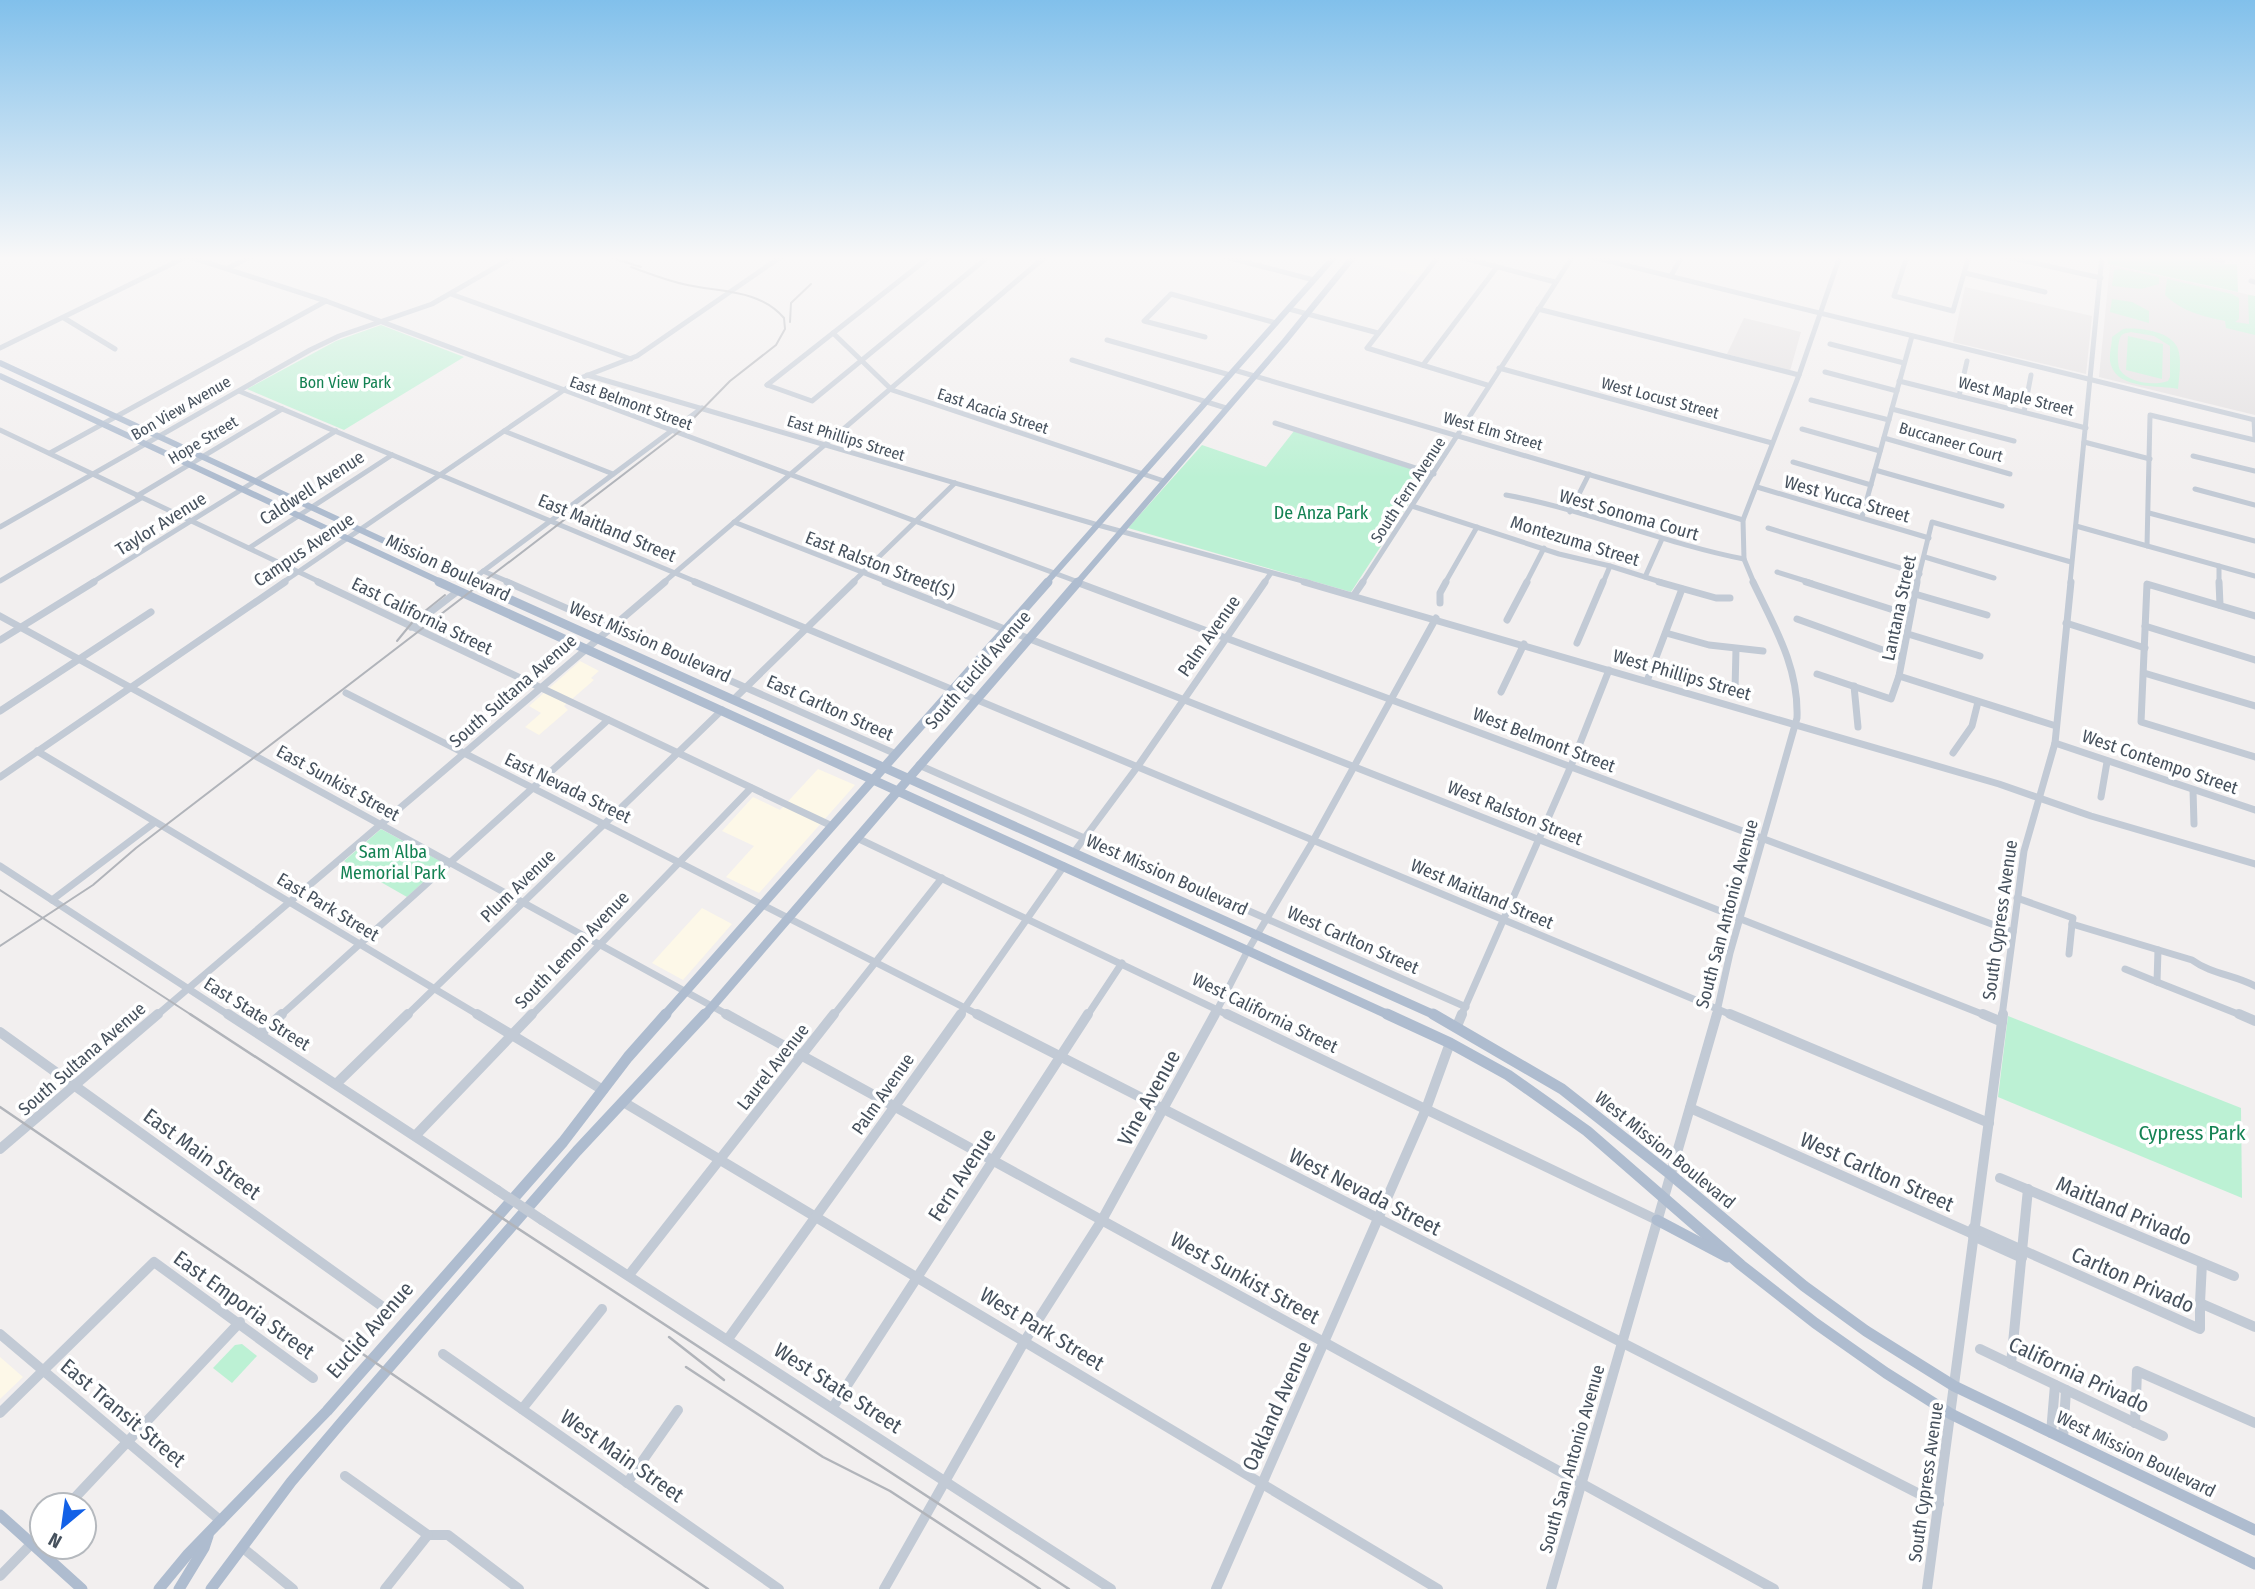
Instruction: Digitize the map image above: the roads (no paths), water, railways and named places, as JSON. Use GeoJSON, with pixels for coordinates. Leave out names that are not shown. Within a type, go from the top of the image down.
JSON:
{"type":"FeatureCollection","features":[{"type":"Feature","properties":{"kind":"main road","name":"South Euclid Avenue"},"geometry":{"type":"LineString","coordinates":[[603,1090],[685,992],[1270,330]]}},
{"type":"Feature","properties":{"kind":"main road","name":"South Euclid Avenue"},"geometry":{"type":"LineString","coordinates":[[625,1103],[712,1007],[1291,330]]}},
{"type":"Feature","properties":{"kind":"main road","name":"West Mission Boulevard"},"geometry":{"type":"LineString","coordinates":[[0,363],[310,509],[1457,1026],[1562,1089],[1670,1174],[1804,1286],[1866,1331],[1954,1386],[2255,1530]]}},
{"type":"Feature","properties":{"kind":"main road","name":"Mission Boulevard"},"geometry":{"type":"LineString","coordinates":[[0,376],[347,540],[886,784]]}},
{"type":"Feature","properties":{"kind":"main road","name":"West Mission Boulevard"},"geometry":{"type":"LineString","coordinates":[[886,784],[1450,1044],[1508,1075],[1576,1123],[1741,1265],[1815,1323],[1951,1414],[2255,1564]]}},
{"type":"Feature","properties":{"kind":"main road","name":"Euclid Avenue"},"geometry":{"type":"LineString","coordinates":[[159,1589],[208,1534],[311,1430],[563,1142],[603,1090]]}},
{"type":"Feature","properties":{"kind":"main road","name":"Euclid Avenue"},"geometry":{"type":"LineString","coordinates":[[211,1589],[324,1441],[577,1151],[625,1103]]}},
{"type":"Feature","properties":{"kind":"main road"},"geometry":{"type":"LineString","coordinates":[[1657,1220],[1741,1265]]}},
{"type":"Feature","properties":{"kind":"main road"},"geometry":{"type":"LineString","coordinates":[[0,1515],[28,1532]]}},
{"type":"Feature","properties":{"kind":"main road"},"geometry":{"type":"LineString","coordinates":[[179,1589],[204,1548],[208,1534]]}},
{"type":"Feature","properties":{"kind":"main road"},"geometry":{"type":"LineString","coordinates":[[57,1561],[82,1589]]}},
{"type":"Feature","properties":{"kind":"street"},"geometry":{"type":"LineString","coordinates":[[0,348],[38,330]]}},
{"type":"Feature","properties":{"kind":"street"},"geometry":{"type":"LineString","coordinates":[[84,330],[116,349]]}},
{"type":"Feature","properties":{"kind":"street"},"geometry":{"type":"LineString","coordinates":[[50,453],[273,330]]}},
{"type":"Feature","properties":{"kind":"street","name":"Bon View Avenue"},"geometry":{"type":"LineString","coordinates":[[0,527],[329,340],[357,330]]}},
{"type":"Feature","properties":{"kind":"street","name":"East Belmont Street"},"geometry":{"type":"LineString","coordinates":[[403,330],[1065,578]]}},
{"type":"Feature","properties":{"kind":"street"},"geometry":{"type":"LineString","coordinates":[[554,330],[631,359]]}},
{"type":"Feature","properties":{"kind":"street","name":"Campus Avenue"},"geometry":{"type":"LineString","coordinates":[[0,777],[587,375],[631,359],[673,330]]}},
{"type":"Feature","properties":{"kind":"street"},"geometry":{"type":"LineString","coordinates":[[837,330],[767,384],[812,401],[898,330]]}},
{"type":"Feature","properties":{"kind":"street","name":"South Sultana Avenue"},"geometry":{"type":"LineString","coordinates":[[0,1149],[961,330]]}},
{"type":"Feature","properties":{"kind":"street"},"geometry":{"type":"LineString","coordinates":[[1179,330],[1205,337]]}},
{"type":"Feature","properties":{"kind":"street"},"geometry":{"type":"LineString","coordinates":[[1368,330],[1378,333]]}},
{"type":"Feature","properties":{"kind":"street"},"geometry":{"type":"LineString","coordinates":[[1380,330],[1367,348],[1488,384]]}},
{"type":"Feature","properties":{"kind":"street"},"geometry":{"type":"LineString","coordinates":[[1423,365],[1449,330]]}},
{"type":"Feature","properties":{"kind":"street","name":"South Fern Avenue"},"geometry":{"type":"LineString","coordinates":[[1354,595],[1524,330]]}},
{"type":"Feature","properties":{"kind":"street"},"geometry":{"type":"LineString","coordinates":[[1622,330],[1800,375]]}},
{"type":"Feature","properties":{"kind":"street","name":"South San Antonio Avenue"},"geometry":{"type":"LineString","coordinates":[[1550,1589],[1718,1010],[1740,919],[1795,725],[1798,695],[1790,659],[1744,559],[1743,520],[1800,375],[1814,330]]}},
{"type":"Feature","properties":{"kind":"street"},"geometry":{"type":"LineString","coordinates":[[1885,330],[2255,420],[2255,439],[2151,415],[2147,546]]}},
{"type":"Feature","properties":{"kind":"street","name":"South Cypress Avenue"},"geometry":{"type":"LineString","coordinates":[[1927,1589],[2024,851],[2055,743],[2096,330]]}},
{"type":"Feature","properties":{"kind":"street","name":"East Acacia Street"},"geometry":{"type":"LineString","coordinates":[[833,333],[892,390],[1164,481]]}},
{"type":"Feature","properties":{"kind":"street"},"geometry":{"type":"LineString","coordinates":[[1862,517],[1912,337]]}},
{"type":"Feature","properties":{"kind":"street","name":"West Elm Street"},"geometry":{"type":"LineString","coordinates":[[1107,340],[1232,373],[1254,376],[1743,520]]}},
{"type":"Feature","properties":{"kind":"street"},"geometry":{"type":"LineString","coordinates":[[1830,344],[1904,363]]}},
{"type":"Feature","properties":{"kind":"street"},"geometry":{"type":"LineString","coordinates":[[1072,360],[1226,408]]}},
{"type":"Feature","properties":{"kind":"street"},"geometry":{"type":"LineString","coordinates":[[1959,396],[1967,361]]}},
{"type":"Feature","properties":{"kind":"street","name":"West Locust Street"},"geometry":{"type":"LineString","coordinates":[[1499,368],[1772,443]]}},
{"type":"Feature","properties":{"kind":"street"},"geometry":{"type":"LineString","coordinates":[[1825,372],[1897,391]]}},
{"type":"Feature","properties":{"kind":"street","name":"East Phillips Street"},"geometry":{"type":"LineString","coordinates":[[587,375],[1098,525]]}},
{"type":"Feature","properties":{"kind":"street"},"geometry":{"type":"LineString","coordinates":[[2024,412],[2031,375]]}},
{"type":"Feature","properties":{"kind":"street","name":"West Maple Street"},"geometry":{"type":"LineString","coordinates":[[1899,381],[2086,428]]}},
{"type":"Feature","properties":{"kind":"street","name":"East Maitland Street"},"geometry":{"type":"LineString","coordinates":[[239,391],[964,693]]}},
{"type":"Feature","properties":{"kind":"street"},"geometry":{"type":"LineString","coordinates":[[1811,400],[1889,420]]}},
{"type":"Feature","properties":{"kind":"street"},"geometry":{"type":"LineString","coordinates":[[470,581],[702,408]]}},
{"type":"Feature","properties":{"kind":"street","name":"Hope Street"},"geometry":{"type":"LineString","coordinates":[[0,582],[282,409]]}},
{"type":"Feature","properties":{"kind":"street"},"geometry":{"type":"LineString","coordinates":[[1892,409],[2014,441]]}},
{"type":"Feature","properties":{"kind":"street"},"geometry":{"type":"LineString","coordinates":[[1275,423],[1434,474]]}},
{"type":"Feature","properties":{"kind":"street"},"geometry":{"type":"LineString","coordinates":[[1802,429],[1880,451]]}},
{"type":"Feature","properties":{"kind":"street","name":"East California Street"},"geometry":{"type":"LineString","coordinates":[[0,430],[832,826]]}},
{"type":"Feature","properties":{"kind":"street","name":"Taylor Avenue"},"geometry":{"type":"LineString","coordinates":[[0,640],[336,431]]}},
{"type":"Feature","properties":{"kind":"street"},"geometry":{"type":"LineString","coordinates":[[504,432],[613,474]]}},
{"type":"Feature","properties":{"kind":"street","name":"Buccaneer Court"},"geometry":{"type":"LineString","coordinates":[[1884,438],[2010,474]]}},
{"type":"Feature","properties":{"kind":"street","name":"West Maple Street"},"geometry":{"type":"LineString","coordinates":[[2084,442],[2150,459]]}},
{"type":"Feature","properties":{"kind":"street","name":"Caldwell Avenue"},"geometry":{"type":"LineString","coordinates":[[249,548],[391,455]]}},
{"type":"Feature","properties":{"kind":"street"},"geometry":{"type":"LineString","coordinates":[[2193,456],[2255,471]]}},
{"type":"Feature","properties":{"kind":"street"},"geometry":{"type":"LineString","coordinates":[[1793,462],[1871,485]]}},
{"type":"Feature","properties":{"kind":"street"},"geometry":{"type":"LineString","coordinates":[[1875,470],[2002,506]]}},
{"type":"Feature","properties":{"kind":"street"},"geometry":{"type":"LineString","coordinates":[[1570,512],[1589,474]]}},
{"type":"Feature","properties":{"kind":"street"},"geometry":{"type":"LineString","coordinates":[[734,699],[955,483]]}},
{"type":"Feature","properties":{"kind":"street","name":"West Yucca Street"},"geometry":{"type":"LineString","coordinates":[[1757,487],[1928,538]]}},
{"type":"Feature","properties":{"kind":"street"},"geometry":{"type":"LineString","coordinates":[[2196,489],[2255,505]]}},
{"type":"Feature","properties":{"kind":"street","name":"West Sonoma Court"},"geometry":{"type":"LineString","coordinates":[[1506,495],[1711,554],[1744,559]]}},
{"type":"Feature","properties":{"kind":"street","name":"Montezuma Street"},"geometry":{"type":"LineString","coordinates":[[1412,506],[1559,554],[1610,566],[1716,598],[1730,598]]}},
{"type":"Feature","properties":{"kind":"street"},"geometry":{"type":"LineString","coordinates":[[2149,513],[2255,541]]}},
{"type":"Feature","properties":{"kind":"street","name":"East Ralston Street(S)"},"geometry":{"type":"LineString","coordinates":[[734,522],[1016,633]]}},
{"type":"Feature","properties":{"kind":"street","name":"Lantana Street"},"geometry":{"type":"LineString","coordinates":[[1854,686],[1891,699],[1899,676],[1909,615],[1932,522],[2071,562]]}},
{"type":"Feature","properties":{"kind":"street","name":"West Phillips Street"},"geometry":{"type":"LineString","coordinates":[[1098,525],[1436,618],[2255,864]]}},
{"type":"Feature","properties":{"kind":"street"},"geometry":{"type":"LineString","coordinates":[[2076,526],[2255,576]]}},
{"type":"Feature","properties":{"kind":"street"},"geometry":{"type":"LineString","coordinates":[[1440,603],[1440,593],[1477,527]]}},
{"type":"Feature","properties":{"kind":"street"},"geometry":{"type":"LineString","coordinates":[[1768,528],[1920,574]]}},
{"type":"Feature","properties":{"kind":"street"},"geometry":{"type":"LineString","coordinates":[[1645,577],[1662,539]]}},
{"type":"Feature","properties":{"kind":"street"},"geometry":{"type":"LineString","coordinates":[[1507,620],[1544,548]]}},
{"type":"Feature","properties":{"kind":"street"},"geometry":{"type":"LineString","coordinates":[[1924,558],[1994,578]]}},
{"type":"Feature","properties":{"kind":"street"},"geometry":{"type":"LineString","coordinates":[[1577,643],[1610,566]]}},
{"type":"Feature","properties":{"kind":"street"},"geometry":{"type":"LineString","coordinates":[[2219,566],[2220,605]]}},
{"type":"Feature","properties":{"kind":"street","name":"East Carlton Street"},"geometry":{"type":"LineString","coordinates":[[483,571],[896,754]]}},
{"type":"Feature","properties":{"kind":"street"},"geometry":{"type":"LineString","coordinates":[[1777,572],[1909,615]]}},
{"type":"Feature","properties":{"kind":"street","name":"Palm Avenue"},"geometry":{"type":"LineString","coordinates":[[1074,852],[1138,766],[1271,573]]}},
{"type":"Feature","properties":{"kind":"street","name":"West Belmont Street"},"geometry":{"type":"LineString","coordinates":[[1065,578],[2012,932]]}},
{"type":"Feature","properties":{"kind":"street"},"geometry":{"type":"LineString","coordinates":[[2255,615],[2147,584],[2141,722],[2255,757]]}},
{"type":"Feature","properties":{"kind":"street"},"geometry":{"type":"LineString","coordinates":[[1647,681],[1682,589]]}},
{"type":"Feature","properties":{"kind":"street"},"geometry":{"type":"LineString","coordinates":[[411,627],[458,591]]}},
{"type":"Feature","properties":{"kind":"street"},"geometry":{"type":"LineString","coordinates":[[1915,594],[1987,615]]}},
{"type":"Feature","properties":{"kind":"street"},"geometry":{"type":"LineString","coordinates":[[0,711],[151,612]]}},
{"type":"Feature","properties":{"kind":"street","name":"East Sunkist Street"},"geometry":{"type":"LineString","coordinates":[[0,616],[698,999]]}},
{"type":"Feature","properties":{"kind":"street","name":"Vine Avenue"},"geometry":{"type":"LineString","coordinates":[[884,1589],[1024,1342],[1102,1220],[1219,1009],[1248,950],[1313,841],[1436,618]]}},
{"type":"Feature","properties":{"kind":"street"},"geometry":{"type":"LineString","coordinates":[[1797,619],[1902,657]]}},
{"type":"Feature","properties":{"kind":"street"},"geometry":{"type":"LineString","coordinates":[[2066,623],[2145,648]]}},
{"type":"Feature","properties":{"kind":"street"},"geometry":{"type":"LineString","coordinates":[[2145,626],[2255,660]]}},
{"type":"Feature","properties":{"kind":"street","name":"West Ralston Street"},"geometry":{"type":"LineString","coordinates":[[1016,633],[2002,1021]]}},
{"type":"Feature","properties":{"kind":"street"},"geometry":{"type":"LineString","coordinates":[[1666,633],[1709,645],[1763,651]]}},
{"type":"Feature","properties":{"kind":"street"},"geometry":{"type":"LineString","coordinates":[[1908,634],[1980,656]]}},
{"type":"Feature","properties":{"kind":"street"},"geometry":{"type":"LineString","coordinates":[[1501,692],[1524,644]]}},
{"type":"Feature","properties":{"kind":"street"},"geometry":{"type":"LineString","coordinates":[[1735,690],[1736,649]]}},
{"type":"Feature","properties":{"kind":"street"},"geometry":{"type":"LineString","coordinates":[[1457,1026],[1571,766],[1609,670]]}},
{"type":"Feature","properties":{"kind":"street"},"geometry":{"type":"LineString","coordinates":[[2144,673],[2255,706]]}},
{"type":"Feature","properties":{"kind":"street"},"geometry":{"type":"LineString","coordinates":[[1817,674],[1854,686],[1858,727]]}},
{"type":"Feature","properties":{"kind":"street"},"geometry":{"type":"LineString","coordinates":[[1899,676],[2056,726]]}},
{"type":"Feature","properties":{"kind":"street","name":"West Maitland Street"},"geometry":{"type":"LineString","coordinates":[[964,693],[1989,1123]]}},
{"type":"Feature","properties":{"kind":"street","name":"East Nevada Street"},"geometry":{"type":"LineString","coordinates":[[346,694],[775,911]]}},
{"type":"Feature","properties":{"kind":"street"},"geometry":{"type":"LineString","coordinates":[[1953,753],[1972,726],[1979,702]]}},
{"type":"Feature","properties":{"kind":"street","name":"Plum Avenue"},"geometry":{"type":"LineString","coordinates":[[336,1084],[722,710]]}},
{"type":"Feature","properties":{"kind":"street"},"geometry":{"type":"LineString","coordinates":[[260,1034],[608,720]]}},
{"type":"Feature","properties":{"kind":"street","name":"West Contempo Street"},"geometry":{"type":"LineString","coordinates":[[2055,743],[2255,810]]}},
{"type":"Feature","properties":{"kind":"street","name":"East Park Street"},"geometry":{"type":"LineString","coordinates":[[37,751],[603,1090]]}},
{"type":"Feature","properties":{"kind":"street"},"geometry":{"type":"LineString","coordinates":[[2101,797],[2107,762]]}},
{"type":"Feature","properties":{"kind":"street","name":"West Carlton Street"},"geometry":{"type":"LineString","coordinates":[[919,765],[1466,1007]]}},
{"type":"Feature","properties":{"kind":"street","name":"South Lemon Avenue"},"geometry":{"type":"LineString","coordinates":[[416,1135],[751,788]]}},
{"type":"Feature","properties":{"kind":"street"},"geometry":{"type":"LineString","coordinates":[[2193,790],[2194,824]]}},
{"type":"Feature","properties":{"kind":"street"},"geometry":{"type":"LineString","coordinates":[[52,900],[154,823]]}},
{"type":"Feature","properties":{"kind":"street","name":"West California Street"},"geometry":{"type":"LineString","coordinates":[[857,838],[1657,1220]]}},
{"type":"Feature","properties":{"kind":"street","name":"East State Street"},"geometry":{"type":"LineString","coordinates":[[0,866],[416,1135],[542,1220]]}},
{"type":"Feature","properties":{"kind":"street","name":"Palm Avenue"},"geometry":{"type":"LineString","coordinates":[[728,1339],[1029,919],[1063,866]]}},
{"type":"Feature","properties":{"kind":"street","name":"Laurel Avenue"},"geometry":{"type":"LineString","coordinates":[[629,1275],[942,878]]}},
{"type":"Feature","properties":{"kind":"street"},"geometry":{"type":"LineString","coordinates":[[2017,898],[2073,918],[2069,954]]}},
{"type":"Feature","properties":{"kind":"street","name":"West Nevada Street"},"geometry":{"type":"LineString","coordinates":[[775,911],[1940,1503]]}},
{"type":"Feature","properties":{"kind":"street"},"geometry":{"type":"LineString","coordinates":[[2073,924],[2192,960],[2203,968],[2239,977],[2255,986]]}},
{"type":"Feature","properties":{"kind":"street"},"geometry":{"type":"LineString","coordinates":[[2157,982],[2158,950]]}},
{"type":"Feature","properties":{"kind":"street","name":"Fern Avenue"},"geometry":{"type":"LineString","coordinates":[[833,1407],[991,1160],[1122,963]]}},
{"type":"Feature","properties":{"kind":"street"},"geometry":{"type":"LineString","coordinates":[[2125,969],[2255,1021]]}},
{"type":"Feature","properties":{"kind":"street","name":"West Sunkist Street"},"geometry":{"type":"LineString","coordinates":[[698,999],[1774,1589]]}},
{"type":"Feature","properties":{"kind":"street","name":"East Main Street"},"geometry":{"type":"LineString","coordinates":[[0,1032],[383,1307]]}},
{"type":"Feature","properties":{"kind":"street","name":"Oakland Avenue"},"geometry":{"type":"LineString","coordinates":[[1216,1589],[1426,1109],[1450,1044]]}},
{"type":"Feature","properties":{"kind":"street","name":"West Park Street"},"geometry":{"type":"LineString","coordinates":[[625,1103],[1438,1589]]}},
{"type":"Feature","properties":{"kind":"street","name":"West Carlton Street"},"geometry":{"type":"LineString","coordinates":[[1690,1108],[1973,1233]]}},
{"type":"Feature","properties":{"kind":"street","name":"Maitland Privado"},"geometry":{"type":"LineString","coordinates":[[2000,1178],[2234,1276]]}},
{"type":"Feature","properties":{"kind":"street"},"geometry":{"type":"LineString","coordinates":[[2011,1364],[2028,1189]]}},
{"type":"Feature","properties":{"kind":"street","name":"West State Street"},"geometry":{"type":"LineString","coordinates":[[542,1220],[1111,1589]]}},
{"type":"Feature","properties":{"kind":"street","name":"Carlton Privado"},"geometry":{"type":"LineString","coordinates":[[1973,1233],[2200,1329],[2200,1303],[2255,1327]]}},
{"type":"Feature","properties":{"kind":"street","name":"East Emporia Street"},"geometry":{"type":"LineString","coordinates":[[43,1370],[154,1262],[240,1322],[313,1378]]}},
{"type":"Feature","properties":{"kind":"street"},"geometry":{"type":"LineString","coordinates":[[2200,1303],[2202,1263]]}},
{"type":"Feature","properties":{"kind":"street"},"geometry":{"type":"LineString","coordinates":[[522,1409],[602,1309]]}},
{"type":"Feature","properties":{"kind":"street"},"geometry":{"type":"LineString","coordinates":[[81,1491],[240,1322]]}},
{"type":"Feature","properties":{"kind":"street","name":"East Transit Street"},"geometry":{"type":"LineString","coordinates":[[0,1334],[221,1521]]}},
{"type":"Feature","properties":{"kind":"street","name":"California Privado"},"geometry":{"type":"LineString","coordinates":[[1980,1349],[2163,1436]]}},
{"type":"Feature","properties":{"kind":"street","name":"West Main Street"},"geometry":{"type":"LineString","coordinates":[[443,1354],[779,1589]]}},
{"type":"Feature","properties":{"kind":"street"},"geometry":{"type":"LineString","coordinates":[[0,1413],[43,1370]]}},
{"type":"Feature","properties":{"kind":"street","name":"California Privado"},"geometry":{"type":"LineString","coordinates":[[2135,1423],[2137,1371],[2255,1423]]}},
{"type":"Feature","properties":{"kind":"street"},"geometry":{"type":"LineString","coordinates":[[2051,1433],[2055,1385]]}},
{"type":"Feature","properties":{"kind":"street"},"geometry":{"type":"LineString","coordinates":[[2063,1438],[2066,1390]]}},
{"type":"Feature","properties":{"kind":"street"},"geometry":{"type":"LineString","coordinates":[[627,1483],[678,1410]]}},
{"type":"Feature","properties":{"kind":"street"},"geometry":{"type":"LineString","coordinates":[[345,1476],[428,1535],[447,1535],[454,1539],[519,1589]]}},
{"type":"Feature","properties":{"kind":"street"},"geometry":{"type":"LineString","coordinates":[[385,1589],[428,1535]]}},
{"type":"Feature","properties":{"kind":"street"},"geometry":{"type":"LineString","coordinates":[[0,1576],[28,1547]]}},
{"type":"Feature","properties":{"kind":"street"},"geometry":{"type":"LineString","coordinates":[[243,1548],[293,1589]]}},
{"type":"Feature","properties":{"kind":"railway"},"geometry":{"type":"LineString","coordinates":[[43,918],[93,885],[136,848],[684,428],[730,381],[776,345],[784,330]]}},
{"type":"Feature","properties":{"kind":"railway"},"geometry":{"type":"LineString","coordinates":[[397,641],[415,619],[445,595]]}},
{"type":"Feature","properties":{"kind":"railway"},"geometry":{"type":"LineString","coordinates":[[0,890],[43,918]]}},
{"type":"Feature","properties":{"kind":"railway"},"geometry":{"type":"LineString","coordinates":[[0,946],[43,918]]}},
{"type":"Feature","properties":{"kind":"railway"},"geometry":{"type":"LineString","coordinates":[[43,918],[193,1016]]}},
{"type":"Feature","properties":{"kind":"railway"},"geometry":{"type":"LineString","coordinates":[[190,1014],[1069,1589]]}},
{"type":"Feature","properties":{"kind":"railway"},"geometry":{"type":"LineString","coordinates":[[0,1107],[708,1589]]}},
{"type":"Feature","properties":{"kind":"railway"},"geometry":{"type":"LineString","coordinates":[[669,1337],[724,1380]]}},
{"type":"Feature","properties":{"kind":"railway"},"geometry":{"type":"LineString","coordinates":[[686,1367],[823,1457],[890,1491],[1040,1589]]}},
{"type":"Feature","properties":{"kind":"park label","name":"Bon View Park"},"geometry":{"type":"Point","coordinates":[345,382]}},
{"type":"Feature","properties":{"kind":"park label","name":"De Anza Park"},"geometry":{"type":"Point","coordinates":[1321,513]}},
{"type":"Feature","properties":{"kind":"park label","name":"Sam Alba Memorial Park"},"geometry":{"type":"Point","coordinates":[393,862]}},
{"type":"Feature","properties":{"kind":"park label","name":"Cypress Park"},"geometry":{"type":"Point","coordinates":[2192,1133]}}]}
